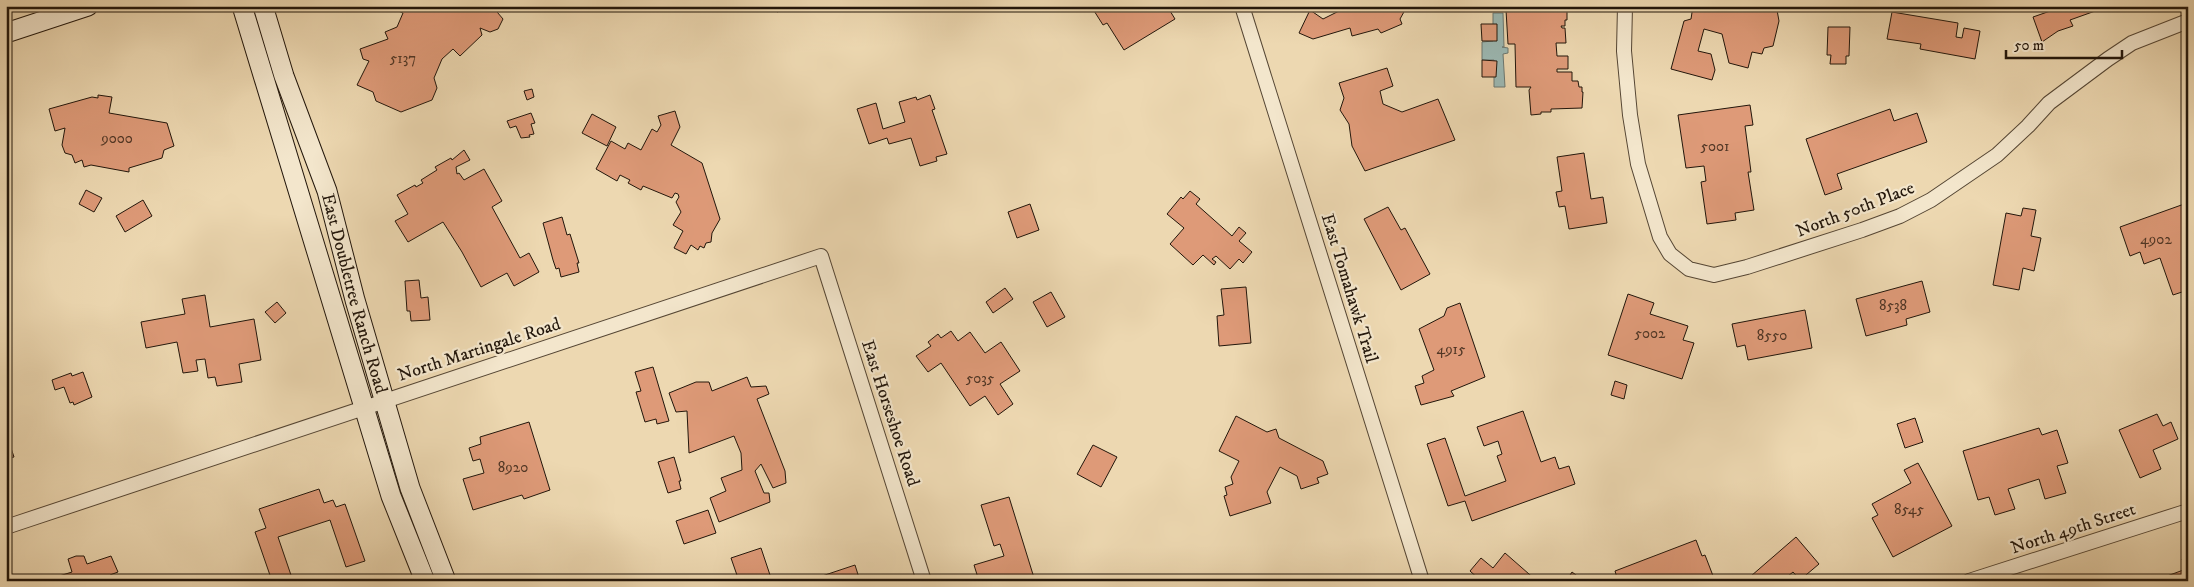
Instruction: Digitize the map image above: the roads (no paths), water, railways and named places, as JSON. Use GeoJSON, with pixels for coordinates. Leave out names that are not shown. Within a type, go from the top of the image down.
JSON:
{"type":"FeatureCollection","features":[{"type":"Feature","properties":{"kind":"main road"},"geometry":{"type":"LineString","coordinates":[[6,33],[88,6]]}},
{"type":"Feature","properties":{"kind":"main road","name":"East Doubletree Ranch Road"},"geometry":{"type":"LineString","coordinates":[[242,6],[391,496],[425,581]]}},
{"type":"Feature","properties":{"kind":"main road","name":"East Doubletree Ranch Road"},"geometry":{"type":"LineString","coordinates":[[263,6],[284,76],[327,191],[383,400],[410,488],[446,581]]}},
{"type":"Feature","properties":{"kind":"main road"},"geometry":{"type":"LineString","coordinates":[[287,157],[312,150]]}},
{"type":"Feature","properties":{"kind":"street","name":"East Tomahawk Trail"},"geometry":{"type":"LineString","coordinates":[[1242,6],[1422,581]]}},
{"type":"Feature","properties":{"kind":"street","name":"North 50th Place"},"geometry":{"type":"LineString","coordinates":[[1625,6],[1624,51],[1630,115],[1638,164],[1660,237],[1670,254],[1689,269],[1714,275],[1747,267],[1900,216],[1931,200],[1991,160],[2028,126],[2049,103],[2108,59],[2132,43],[2188,21]]}},
{"type":"Feature","properties":{"kind":"street","name":"North Martingale Road"},"geometry":{"type":"LineString","coordinates":[[6,527],[364,406],[821,256]]}},
{"type":"Feature","properties":{"kind":"street","name":"East Horseshoe Road"},"geometry":{"type":"LineString","coordinates":[[821,256],[924,581]]}},
{"type":"Feature","properties":{"kind":"street","name":"North 49th Street"},"geometry":{"type":"LineString","coordinates":[[1969,581],[2188,511]]}},
{"type":"Feature","properties":{"kind":"water"},"geometry":{"type":"Polygon","coordinates":[[[1493,13],[1503,13],[1504,47],[1502,47],[1508,48],[1508,53],[1503,54],[1505,87],[1494,87],[1494,60],[1482,60],[1482,42],[1493,41],[1493,13]]]}}]}
